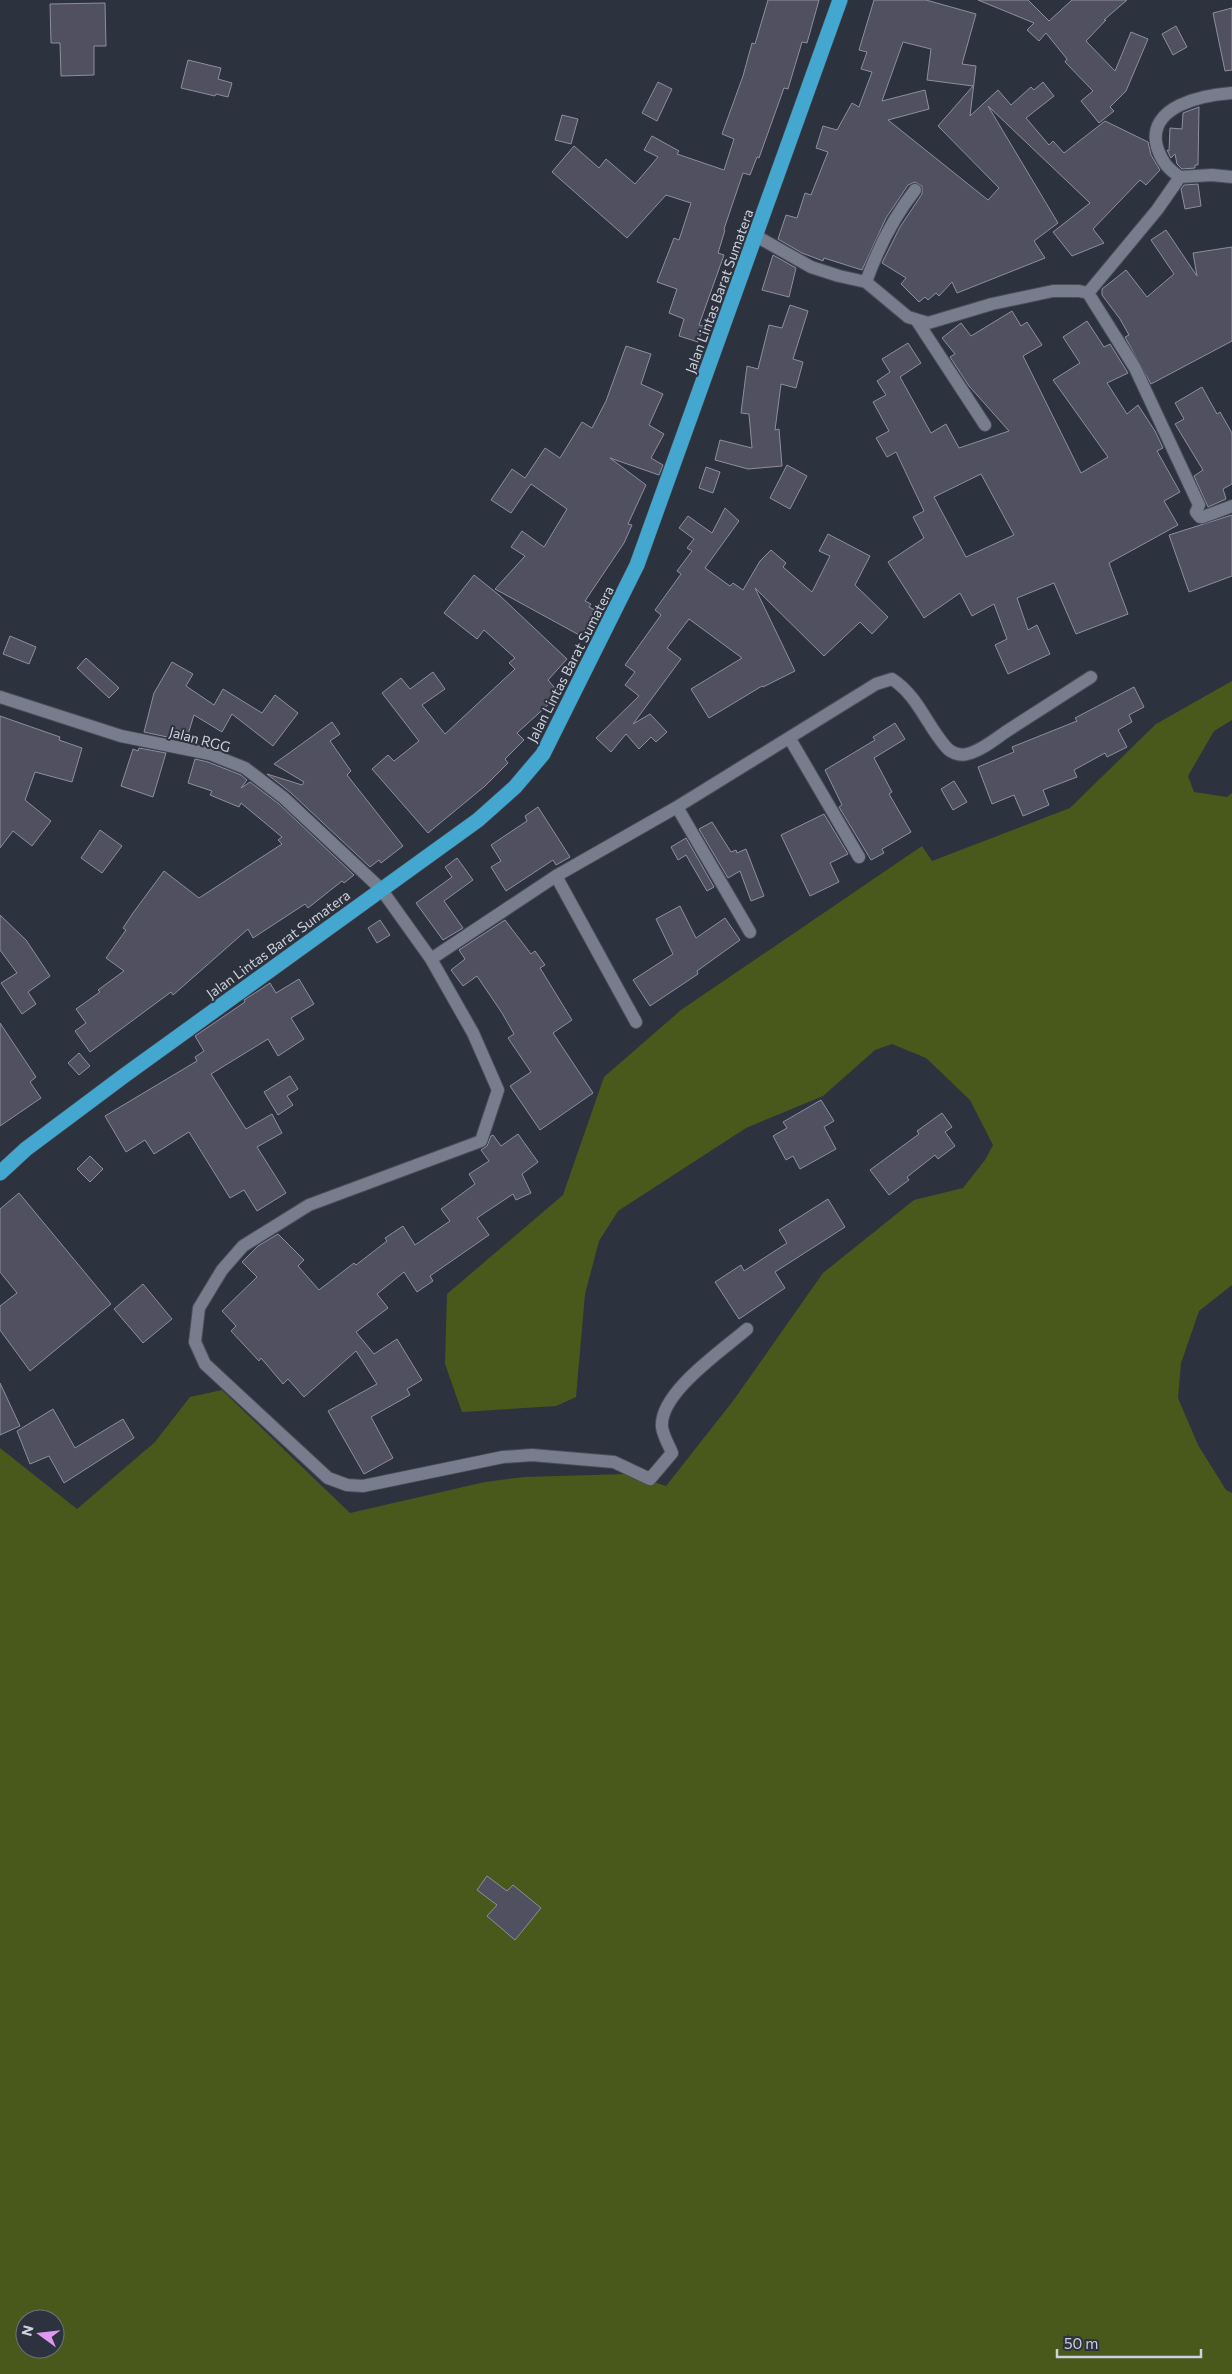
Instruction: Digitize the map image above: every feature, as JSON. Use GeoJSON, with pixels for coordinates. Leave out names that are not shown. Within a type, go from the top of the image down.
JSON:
{"type":"FeatureCollection","features":[{"type":"Feature","properties":{"kind":"highway","name":"Jalan Lintas Barat Sumatera"},"geometry":{"type":"LineString","coordinates":[[0,1173],[26,1150],[125,1075],[478,820],[515,786],[543,754],[637,566],[840,0]]}},
{"type":"Feature","properties":{"kind":"street"},"geometry":{"type":"LineString","coordinates":[[1232,93],[1202,97],[1180,104],[1159,124],[1155,133],[1160,155],[1168,169],[1180,177],[1212,175],[1232,177]]}},
{"type":"Feature","properties":{"kind":"street"},"geometry":{"type":"LineString","coordinates":[[1088,293],[1157,210],[1180,177]]}},
{"type":"Feature","properties":{"kind":"street"},"geometry":{"type":"LineString","coordinates":[[866,282],[876,254],[894,219],[915,190]]}},
{"type":"Feature","properties":{"kind":"street"},"geometry":{"type":"LineString","coordinates":[[756,236],[811,267],[866,282],[908,317],[928,323],[992,304],[1053,291],[1088,293],[1135,368],[1199,505],[1196,512],[1200,517],[1203,517],[1232,506]]}},
{"type":"Feature","properties":{"kind":"street"},"geometry":{"type":"LineString","coordinates":[[917,321],[985,425]]}},
{"type":"Feature","properties":{"kind":"street"},"geometry":{"type":"LineString","coordinates":[[431,959],[556,876],[677,807],[876,684],[892,679],[905,688],[916,699],[922,714],[947,748],[956,753],[967,754],[987,745],[1091,677]]}},
{"type":"Feature","properties":{"kind":"street","name":"Jalan RGG"},"geometry":{"type":"LineString","coordinates":[[0,697],[121,736],[210,754],[246,768],[284,798],[381,889],[431,959],[473,1033],[498,1090],[480,1141],[309,1205],[243,1246],[222,1270],[199,1308],[195,1342],[205,1364],[328,1478],[347,1486],[363,1486],[503,1457],[532,1456],[614,1462],[650,1478],[672,1453],[662,1428],[668,1403],[682,1385],[747,1329]]}},
{"type":"Feature","properties":{"kind":"street"},"geometry":{"type":"LineString","coordinates":[[790,738],[859,857]]}},
{"type":"Feature","properties":{"kind":"street"},"geometry":{"type":"LineString","coordinates":[[677,807],[750,932]]}},
{"type":"Feature","properties":{"kind":"street"},"geometry":{"type":"LineString","coordinates":[[556,876],[636,1022]]}},
{"type":"Feature","properties":{"kind":"green space"},"geometry":{"type":"Polygon","coordinates":[[[1232,681],[1232,720],[1214,731],[1188,776],[1194,792],[1227,797],[1232,793],[1232,1285],[1199,1311],[1181,1363],[1178,1398],[1198,1445],[1226,1490],[1232,1493],[1232,2374],[0,2374],[0,1448],[77,1509],[155,1442],[190,1397],[222,1390],[350,1513],[485,1482],[524,1477],[628,1474],[666,1486],[733,1401],[823,1273],[914,1200],[963,1188],[985,1160],[993,1145],[970,1100],[926,1058],[892,1044],[875,1050],[823,1096],[746,1128],[618,1211],[599,1241],[585,1294],[576,1397],[556,1406],[462,1412],[445,1364],[447,1294],[563,1195],[604,1077],[681,1010],[922,846],[932,861],[1070,808],[1156,724],[1232,681]]]}},
{"type":"Feature","properties":{"kind":"building"},"geometry":{"type":"Polygon","coordinates":[[[768,0],[819,0],[807,43],[802,42],[788,89],[784,88],[759,158],[757,157],[750,175],[743,173],[724,229],[718,253],[724,255],[699,325],[703,326],[698,342],[679,336],[684,319],[669,313],[677,289],[657,282],[674,238],[679,240],[691,203],[666,195],[627,238],[552,172],[574,146],[599,168],[606,159],[635,184],[658,157],[644,150],[652,136],[679,151],[677,154],[724,170],[734,139],[722,134],[743,76],[752,43],[755,44],[768,0]]]}},
{"type":"Feature","properties":{"kind":"building"},"geometry":{"type":"Polygon","coordinates":[[[874,0],[926,0],[976,14],[962,64],[976,66],[970,116],[998,90],[1011,105],[1031,87],[1034,90],[1043,82],[1054,96],[1026,118],[1049,145],[1053,141],[1064,153],[1105,121],[1148,142],[1151,155],[1160,170],[1146,185],[1140,180],[1093,229],[1104,243],[1072,256],[1053,232],[1090,203],[988,106],[1058,223],[1034,241],[1045,258],[957,293],[952,282],[939,296],[936,293],[928,300],[925,297],[919,302],[901,284],[906,278],[882,263],[900,227],[922,194],[922,186],[915,182],[908,185],[886,218],[862,270],[824,258],[823,261],[802,253],[778,239],[786,215],[797,218],[805,193],[811,195],[828,152],[816,148],[823,126],[837,130],[852,103],[859,107],[872,72],[861,69],[867,52],[859,50],[874,0]],[[903,42],[882,101],[925,90],[929,109],[888,120],[988,200],[999,188],[938,126],[973,86],[927,80],[931,49],[903,42]]]}},
{"type":"Feature","properties":{"kind":"building"},"geometry":{"type":"Polygon","coordinates":[[[978,0],[1028,0],[1049,21],[1072,0],[1127,0],[1104,20],[1106,20],[1086,41],[1115,71],[1131,32],[1148,39],[1126,91],[1110,107],[1114,111],[1099,123],[1081,101],[1093,91],[1065,62],[1067,59],[1046,33],[1039,41],[1027,30],[1034,23],[978,0]]]}},
{"type":"Feature","properties":{"kind":"building"},"geometry":{"type":"Polygon","coordinates":[[[105,3],[106,46],[94,46],[94,75],[61,76],[60,43],[51,43],[50,4],[105,3]]]}},
{"type":"Feature","properties":{"kind":"building"},"geometry":{"type":"Polygon","coordinates":[[[1232,8],[1232,70],[1225,71],[1213,13],[1232,8]]]}},
{"type":"Feature","properties":{"kind":"building"},"geometry":{"type":"Polygon","coordinates":[[[1176,26],[1187,47],[1173,55],[1162,34],[1176,26]]]}},
{"type":"Feature","properties":{"kind":"building"},"geometry":{"type":"Polygon","coordinates":[[[188,60],[221,68],[218,79],[232,83],[228,97],[181,88],[188,60]]]}},
{"type":"Feature","properties":{"kind":"building"},"geometry":{"type":"Polygon","coordinates":[[[658,82],[672,89],[657,121],[642,113],[658,82]]]}},
{"type":"Feature","properties":{"kind":"building"},"geometry":{"type":"Polygon","coordinates":[[[1199,107],[1198,165],[1195,165],[1195,168],[1182,169],[1177,164],[1175,154],[1171,158],[1167,150],[1169,151],[1170,128],[1182,129],[1183,113],[1199,107]]]}},
{"type":"Feature","properties":{"kind":"building"},"geometry":{"type":"Polygon","coordinates":[[[562,115],[578,119],[571,144],[555,140],[562,115]]]}},
{"type":"Feature","properties":{"kind":"building"},"geometry":{"type":"Polygon","coordinates":[[[1198,184],[1201,206],[1185,209],[1181,189],[1184,185],[1198,184]]]}},
{"type":"Feature","properties":{"kind":"building"},"geometry":{"type":"Polygon","coordinates":[[[1166,230],[1197,276],[1193,253],[1232,247],[1232,341],[1151,384],[1125,337],[1129,335],[1102,295],[1102,289],[1126,270],[1147,297],[1174,274],[1151,240],[1166,230]]]}},
{"type":"Feature","properties":{"kind":"building"},"geometry":{"type":"Polygon","coordinates":[[[773,255],[796,268],[789,297],[762,290],[773,255]]]}},
{"type":"Feature","properties":{"kind":"building"},"geometry":{"type":"Polygon","coordinates":[[[790,305],[808,311],[793,359],[803,362],[796,388],[781,384],[775,430],[779,429],[782,466],[748,469],[715,460],[720,440],[752,448],[749,414],[741,413],[747,366],[758,369],[769,325],[782,328],[790,305]]]}},
{"type":"Feature","properties":{"kind":"building"},"geometry":{"type":"Polygon","coordinates":[[[1012,311],[1021,326],[1027,322],[1042,345],[1023,356],[1081,473],[1108,457],[1053,380],[1080,363],[1063,337],[1087,321],[1104,347],[1110,344],[1128,373],[1107,383],[1127,414],[1138,405],[1155,431],[1163,448],[1157,451],[1180,492],[1164,501],[1178,525],[1109,563],[1128,614],[1076,634],[1054,583],[1017,598],[1028,630],[1037,625],[1050,654],[1008,674],[995,645],[1007,639],[994,604],[972,616],[960,593],[924,618],[888,562],[924,538],[913,517],[924,511],[896,452],[887,457],[876,438],[889,431],[873,402],[886,395],[877,381],[890,372],[882,359],[908,343],[921,363],[900,377],[931,433],[946,424],[959,448],[1009,431],[969,386],[950,357],[955,354],[942,338],[961,323],[971,336],[1012,311]],[[981,474],[934,497],[966,557],[1014,535],[981,474]]]}},
{"type":"Feature","properties":{"kind":"building"},"geometry":{"type":"Polygon","coordinates":[[[626,346],[651,354],[641,384],[663,394],[649,425],[664,434],[651,458],[663,465],[659,475],[610,458],[646,485],[628,524],[632,525],[624,543],[585,601],[591,604],[589,607],[595,610],[581,636],[495,589],[525,556],[511,547],[522,531],[544,547],[567,509],[531,484],[511,513],[491,500],[512,469],[525,478],[545,448],[560,458],[582,422],[592,428],[606,401],[626,346]]]}},
{"type":"Feature","properties":{"kind":"building"},"geometry":{"type":"Polygon","coordinates":[[[1202,387],[1217,414],[1220,412],[1232,433],[1232,484],[1223,489],[1226,499],[1208,507],[1194,476],[1203,470],[1175,424],[1184,419],[1175,403],[1202,387]]]}},
{"type":"Feature","properties":{"kind":"building"},"geometry":{"type":"Polygon","coordinates":[[[787,465],[807,476],[790,509],[770,498],[787,465]]]}},
{"type":"Feature","properties":{"kind":"building"},"geometry":{"type":"Polygon","coordinates":[[[706,467],[720,472],[713,493],[699,488],[706,467]]]}},
{"type":"Feature","properties":{"kind":"building"},"geometry":{"type":"Polygon","coordinates":[[[725,508],[739,521],[705,568],[730,586],[733,583],[743,590],[760,561],[771,550],[786,563],[783,567],[812,592],[830,556],[819,551],[828,534],[870,556],[855,585],[888,617],[872,634],[860,622],[824,656],[755,588],[795,671],[762,686],[709,718],[691,689],[742,658],[689,619],[667,648],[681,659],[633,724],[650,714],[667,732],[656,742],[651,737],[639,749],[626,734],[611,752],[596,738],[639,696],[625,685],[635,672],[625,665],[661,615],[655,610],[681,574],[677,571],[692,551],[687,548],[694,539],[679,528],[688,516],[712,533],[725,508]]]}},
{"type":"Feature","properties":{"kind":"building"},"geometry":{"type":"Polygon","coordinates":[[[1232,515],[1232,576],[1189,592],[1169,535],[1232,515]]]}},
{"type":"Feature","properties":{"kind":"building"},"geometry":{"type":"Polygon","coordinates":[[[474,575],[499,595],[567,659],[548,680],[560,694],[517,733],[524,740],[505,759],[508,763],[485,786],[428,833],[372,769],[388,755],[394,761],[419,741],[382,693],[401,678],[410,689],[433,672],[445,689],[422,705],[445,734],[515,669],[509,663],[515,658],[484,630],[477,639],[444,613],[474,575]]]}},
{"type":"Feature","properties":{"kind":"building"},"geometry":{"type":"Polygon","coordinates":[[[10,636],[36,647],[29,664],[3,654],[10,636]]]}},
{"type":"Feature","properties":{"kind":"building"},"geometry":{"type":"Polygon","coordinates":[[[86,658],[119,688],[109,698],[77,668],[86,658]]]}},
{"type":"Feature","properties":{"kind":"building"},"geometry":{"type":"Polygon","coordinates":[[[172,662],[193,674],[186,686],[214,705],[223,689],[262,713],[275,695],[298,713],[273,746],[232,714],[222,732],[194,715],[186,741],[144,732],[154,693],[172,662]]]}},
{"type":"Feature","properties":{"kind":"building"},"geometry":{"type":"Polygon","coordinates":[[[1134,687],[1144,707],[1129,715],[1132,722],[1118,730],[1127,747],[1107,757],[1105,753],[1074,770],[1077,777],[1043,790],[1049,805],[1023,816],[1014,795],[992,804],[978,767],[1014,752],[1012,747],[1077,721],[1075,718],[1134,687]]]}},
{"type":"Feature","properties":{"kind":"building"},"geometry":{"type":"Polygon","coordinates":[[[0,716],[60,737],[59,740],[82,748],[72,782],[35,772],[25,800],[51,821],[32,846],[13,831],[0,848],[0,716]]]}},
{"type":"Feature","properties":{"kind":"building"},"geometry":{"type":"Polygon","coordinates":[[[332,722],[340,734],[330,741],[351,771],[347,775],[403,846],[381,863],[379,860],[370,867],[290,792],[267,774],[302,785],[304,782],[274,764],[332,722]]]}},
{"type":"Feature","properties":{"kind":"building"},"geometry":{"type":"Polygon","coordinates":[[[895,723],[905,739],[874,758],[892,792],[889,794],[911,832],[882,849],[884,853],[871,860],[839,807],[842,805],[825,770],[875,740],[873,737],[895,723]]]}},
{"type":"Feature","properties":{"kind":"building"},"geometry":{"type":"Polygon","coordinates":[[[139,748],[166,753],[153,797],[121,786],[133,749],[138,751],[139,748]]]}},
{"type":"Feature","properties":{"kind":"building"},"geometry":{"type":"Polygon","coordinates":[[[195,759],[241,775],[247,780],[241,788],[250,782],[279,804],[354,875],[344,883],[342,881],[308,908],[305,904],[253,938],[248,929],[173,995],[171,992],[90,1052],[75,1031],[86,1023],[76,1009],[100,992],[98,990],[124,971],[106,958],[126,930],[123,928],[133,913],[164,871],[199,898],[282,844],[278,840],[282,837],[241,803],[239,807],[210,795],[212,791],[188,783],[195,759]]]}},
{"type":"Feature","properties":{"kind":"building"},"geometry":{"type":"Polygon","coordinates":[[[954,781],[967,802],[953,810],[941,789],[954,781]]]}},
{"type":"Feature","properties":{"kind":"building"},"geometry":{"type":"Polygon","coordinates":[[[538,807],[570,857],[556,865],[553,860],[506,891],[491,867],[501,861],[491,845],[527,821],[525,816],[538,807]]]}},
{"type":"Feature","properties":{"kind":"building"},"geometry":{"type":"Polygon","coordinates":[[[824,814],[848,854],[830,863],[839,882],[810,896],[781,835],[824,814]]]}},
{"type":"Feature","properties":{"kind":"building"},"geometry":{"type":"Polygon","coordinates":[[[712,822],[731,852],[736,850],[737,853],[746,849],[764,896],[751,901],[740,871],[728,878],[699,829],[712,822]]]}},
{"type":"Feature","properties":{"kind":"building"},"geometry":{"type":"Polygon","coordinates":[[[100,830],[122,846],[102,873],[81,858],[100,830]]]}},
{"type":"Feature","properties":{"kind":"building"},"geometry":{"type":"Polygon","coordinates":[[[686,838],[714,887],[707,891],[686,855],[678,860],[671,847],[686,838]]]}},
{"type":"Feature","properties":{"kind":"building"},"geometry":{"type":"Polygon","coordinates":[[[457,858],[473,880],[444,901],[463,928],[443,940],[416,903],[452,877],[445,867],[457,858]]]}},
{"type":"Feature","properties":{"kind":"building"},"geometry":{"type":"Polygon","coordinates":[[[680,906],[696,938],[725,918],[740,940],[697,971],[698,974],[650,1006],[633,980],[673,954],[656,919],[680,906]]]}},
{"type":"Feature","properties":{"kind":"building"},"geometry":{"type":"Polygon","coordinates":[[[0,915],[26,940],[50,976],[28,992],[36,1004],[22,1014],[1,983],[17,973],[0,950],[0,915]]]}},
{"type":"Feature","properties":{"kind":"building"},"geometry":{"type":"Polygon","coordinates":[[[380,920],[390,935],[377,943],[368,928],[380,920]]]}},
{"type":"Feature","properties":{"kind":"building"},"geometry":{"type":"Polygon","coordinates":[[[505,920],[531,954],[535,951],[545,965],[540,968],[572,1020],[553,1033],[593,1093],[540,1130],[510,1086],[531,1072],[508,1038],[514,1034],[477,976],[463,986],[451,970],[465,959],[459,950],[505,920]]]}},
{"type":"Feature","properties":{"kind":"building"},"geometry":{"type":"Polygon","coordinates":[[[299,979],[314,1004],[291,1018],[304,1039],[278,1056],[268,1039],[211,1074],[246,1129],[272,1114],[282,1133],[257,1147],[286,1193],[257,1211],[244,1190],[230,1198],[189,1132],[154,1154],[145,1140],[126,1152],[105,1116],[197,1061],[195,1057],[204,1051],[195,1036],[245,1002],[244,1000],[270,983],[276,993],[299,979]]]}},
{"type":"Feature","properties":{"kind":"building"},"geometry":{"type":"Polygon","coordinates":[[[0,1023],[36,1077],[30,1082],[41,1098],[0,1126],[0,1023]]]}},
{"type":"Feature","properties":{"kind":"building"},"geometry":{"type":"Polygon","coordinates":[[[79,1053],[90,1066],[79,1075],[68,1063],[79,1053]]]}},
{"type":"Feature","properties":{"kind":"building"},"geometry":{"type":"Polygon","coordinates":[[[290,1076],[298,1089],[287,1096],[293,1105],[278,1115],[264,1092],[290,1076]]]}},
{"type":"Feature","properties":{"kind":"building"},"geometry":{"type":"Polygon","coordinates":[[[821,1100],[834,1121],[824,1127],[836,1149],[800,1169],[793,1156],[786,1160],[773,1136],[787,1128],[783,1122],[821,1100]]]}},
{"type":"Feature","properties":{"kind":"building"},"geometry":{"type":"Polygon","coordinates":[[[942,1113],[952,1127],[945,1132],[955,1146],[938,1159],[935,1155],[907,1177],[909,1180],[889,1195],[870,1170],[919,1134],[917,1131],[942,1113]]]}},
{"type":"Feature","properties":{"kind":"building"},"geometry":{"type":"Polygon","coordinates":[[[518,1134],[538,1162],[522,1174],[531,1193],[516,1200],[513,1194],[477,1218],[489,1235],[430,1276],[433,1281],[417,1292],[404,1272],[377,1294],[388,1308],[356,1332],[374,1354],[397,1339],[422,1380],[407,1389],[410,1395],[371,1417],[393,1458],[364,1474],[328,1411],[377,1384],[356,1351],[304,1397],[288,1379],[283,1384],[261,1358],[259,1361],[231,1331],[236,1326],[222,1311],[257,1277],[242,1262],[258,1246],[278,1234],[304,1260],[298,1266],[319,1290],[354,1263],[356,1265],[387,1241],[385,1238],[403,1226],[415,1245],[450,1221],[441,1209],[475,1184],[469,1174],[489,1161],[481,1150],[487,1146],[491,1136],[493,1135],[501,1146],[518,1134]]]}},
{"type":"Feature","properties":{"kind":"building"},"geometry":{"type":"Polygon","coordinates":[[[90,1156],[103,1169],[90,1182],[77,1169],[90,1156]]]}},
{"type":"Feature","properties":{"kind":"building"},"geometry":{"type":"Polygon","coordinates":[[[19,1193],[111,1304],[30,1371],[0,1330],[0,1306],[17,1293],[0,1272],[0,1209],[19,1193]]]}},
{"type":"Feature","properties":{"kind":"building"},"geometry":{"type":"Polygon","coordinates":[[[828,1199],[845,1227],[775,1272],[785,1288],[739,1319],[715,1282],[741,1265],[744,1271],[787,1243],[779,1230],[828,1199]]]}},
{"type":"Feature","properties":{"kind":"building"},"geometry":{"type":"Polygon","coordinates":[[[143,1284],[172,1319],[143,1343],[114,1309],[143,1284]]]}},
{"type":"Feature","properties":{"kind":"building"},"geometry":{"type":"Polygon","coordinates":[[[0,1383],[20,1426],[0,1435],[0,1383]]]}},
{"type":"Feature","properties":{"kind":"building"},"geometry":{"type":"Polygon","coordinates":[[[53,1409],[75,1448],[123,1419],[134,1438],[64,1483],[49,1456],[30,1464],[17,1431],[53,1409]]]}},
{"type":"Feature","properties":{"kind":"building"},"geometry":{"type":"Polygon","coordinates":[[[487,1876],[507,1891],[513,1885],[541,1908],[515,1940],[487,1916],[497,1905],[477,1890],[487,1876]]]}}]}
